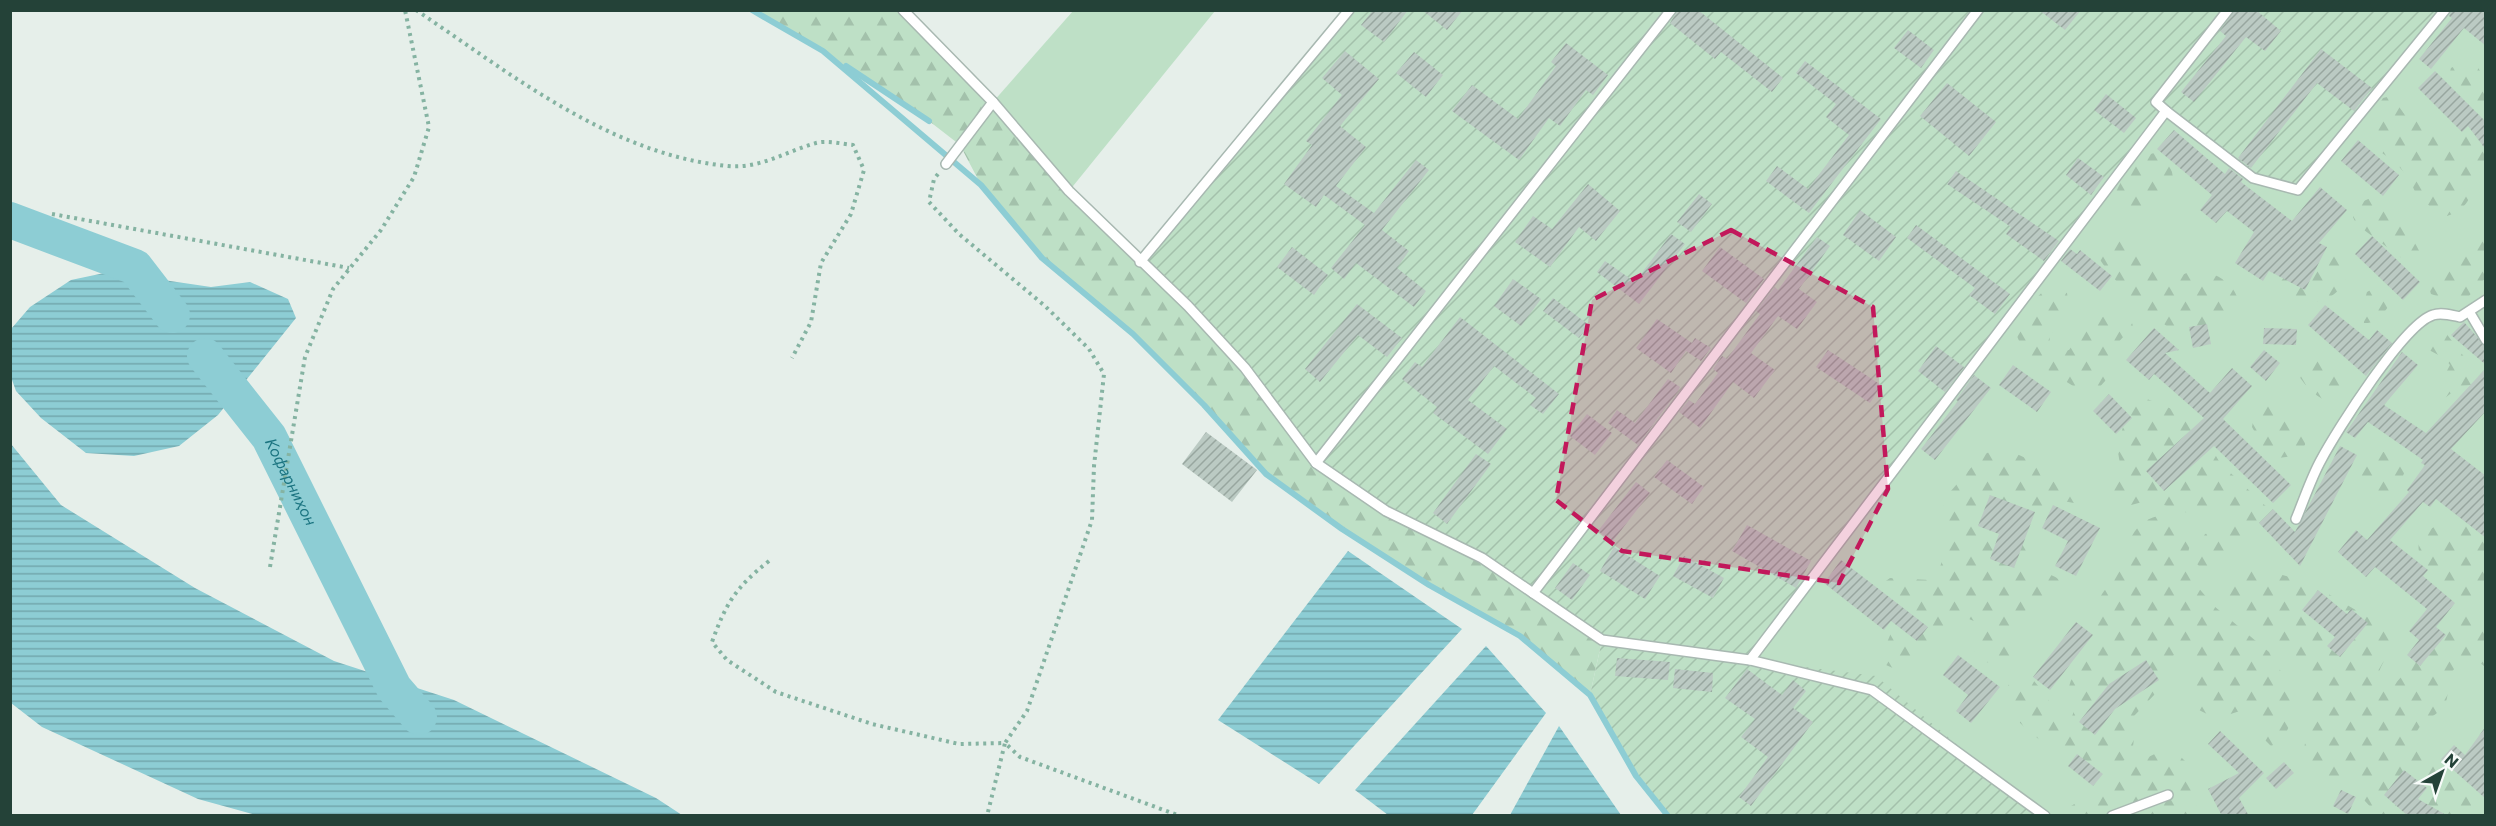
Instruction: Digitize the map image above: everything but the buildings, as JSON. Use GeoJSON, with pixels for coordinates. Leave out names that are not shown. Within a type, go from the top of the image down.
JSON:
{"type":"FeatureCollection","features":[{"type":"Feature","properties":{"kind":"lane"},"geometry":{"type":"LineString","coordinates":[[903,10],[993,102],[1069,191],[1188,306],[1245,369],[1316,463],[1386,511],[1482,558],[1602,640],[1750,660],[1872,690],[2045,816]]}},
{"type":"Feature","properties":{"kind":"lane"},"geometry":{"type":"LineString","coordinates":[[1140,262],[1349,10]]}},
{"type":"Feature","properties":{"kind":"lane"},"geometry":{"type":"LineString","coordinates":[[1316,463],[1671,10]]}},
{"type":"Feature","properties":{"kind":"lane"},"geometry":{"type":"LineString","coordinates":[[1533,593],[1978,10]]}},
{"type":"Feature","properties":{"kind":"lane"},"geometry":{"type":"LineString","coordinates":[[2228,10],[2156,102],[2253,178],[2298,190],[2445,10]]}},
{"type":"Feature","properties":{"kind":"lane"},"geometry":{"type":"LineString","coordinates":[[946,164],[993,102]]}},
{"type":"Feature","properties":{"kind":"lane"},"geometry":{"type":"LineString","coordinates":[[1750,660],[2166,111]]}},
{"type":"Feature","properties":{"kind":"lane"},"geometry":{"type":"LineString","coordinates":[[2296,519],[2320,460],[2367,388],[2412,330],[2431,315],[2439,313],[2460,317],[2470,313],[2486,300]]}},
{"type":"Feature","properties":{"kind":"lane"},"geometry":{"type":"LineString","coordinates":[[2470,313],[2486,340]]}},
{"type":"Feature","properties":{"kind":"lane"},"geometry":{"type":"LineString","coordinates":[[2112,816],[2168,795]]}},
{"type":"Feature","properties":{"kind":"path"},"geometry":{"type":"LineString","coordinates":[[270,567],[305,357],[333,289],[381,230],[414,177],[429,127],[405,10]]}},
{"type":"Feature","properties":{"kind":"path"},"geometry":{"type":"LineString","coordinates":[[416,10],[590,123],[667,156],[731,166],[775,160],[819,142],[853,145],[864,170],[851,214],[820,263],[811,322],[792,358]]}},
{"type":"Feature","properties":{"kind":"path"},"geometry":{"type":"LineString","coordinates":[[946,164],[934,179],[930,202],[959,234],[1045,306],[1089,349],[1104,374],[1101,421],[1094,466],[1092,520],[1027,711],[1005,743],[987,816]]}},
{"type":"Feature","properties":{"kind":"path"},"geometry":{"type":"LineString","coordinates":[[52,214],[350,268]]}},
{"type":"Feature","properties":{"kind":"path"},"geometry":{"type":"LineString","coordinates":[[769,561],[748,578],[724,607],[712,642],[728,660],[776,692],[873,724],[959,744],[1005,743],[1020,757],[1180,816]]}},
{"type":"Feature","properties":{"kind":"highlighted area"},"geometry":{"type":"Polygon","coordinates":[[[1731,230],[1873,307],[1888,489],[1839,583],[1622,551],[1556,500],[1592,300],[1731,230]]]}},
{"type":"Feature","properties":{"kind":"green space"},"geometry":{"type":"Polygon","coordinates":[[[752,11],[903,11],[1069,191],[1482,558],[1602,640],[1590,695],[1520,636],[1429,585],[1342,529],[1266,474],[1204,405],[1133,334],[1042,258],[981,185],[960,145],[929,121],[823,51],[752,11]]]}},
{"type":"Feature","properties":{"kind":"green space"},"geometry":{"type":"Polygon","coordinates":[[[1073,11],[1215,11],[1069,191],[993,102],[1073,11]]]}},
{"type":"Feature","properties":{"kind":"green space"},"geometry":{"type":"Polygon","coordinates":[[[1349,11],[2442,11],[2298,190],[2253,178],[2166,111],[1751,660],[1876,676],[2040,815],[1668,815],[1636,776],[1590,695],[1602,640],[1482,558],[1386,511],[1316,463],[1245,368],[1140,262],[1349,11]]]}},
{"type":"Feature","properties":{"kind":"green space"},"geometry":{"type":"Polygon","coordinates":[[[2439,11],[2485,11],[2485,815],[2040,815],[1750,660],[2166,111],[2439,11]]]}},
{"type":"Feature","properties":{"kind":"green space"},"geometry":{"type":"Polygon","coordinates":[[[2465,60],[2477,66],[2485,79],[2485,164],[2476,168],[2472,192],[2466,204],[2447,216],[2435,211],[2416,194],[2409,178],[2394,161],[2382,153],[2375,111],[2383,98],[2391,96],[2405,115],[2434,121],[2445,133],[2457,139],[2475,126],[2483,116],[2477,104],[2449,75],[2451,68],[2465,60]]]}},
{"type":"Feature","properties":{"kind":"green space"},"geometry":{"type":"Polygon","coordinates":[[[2155,153],[2171,167],[2174,183],[2162,203],[2144,216],[2125,215],[2116,207],[2118,187],[2137,162],[2155,153]]]}},
{"type":"Feature","properties":{"kind":"green space"},"geometry":{"type":"Polygon","coordinates":[[[2373,197],[2388,207],[2415,244],[2423,260],[2415,268],[2356,224],[2353,217],[2359,203],[2373,197]]]}},
{"type":"Feature","properties":{"kind":"green space"},"geometry":{"type":"Polygon","coordinates":[[[2485,234],[2485,279],[2460,304],[2431,294],[2429,285],[2434,272],[2446,262],[2471,250],[2485,234]]]}},
{"type":"Feature","properties":{"kind":"green space"},"geometry":{"type":"Polygon","coordinates":[[[2115,237],[2130,246],[2152,270],[2164,277],[2173,278],[2196,271],[2218,277],[2235,292],[2239,306],[2217,323],[2200,329],[2172,330],[2129,295],[2095,252],[2102,241],[2115,237]]]}},
{"type":"Feature","properties":{"kind":"green space"},"geometry":{"type":"Polygon","coordinates":[[[2332,248],[2343,250],[2348,263],[2341,287],[2331,296],[2319,301],[2306,302],[2292,297],[2279,285],[2293,262],[2332,248]]]}},
{"type":"Feature","properties":{"kind":"green space"},"geometry":{"type":"Polygon","coordinates":[[[2379,285],[2386,291],[2391,303],[2377,320],[2364,323],[2362,309],[2367,292],[2379,285]]]}},
{"type":"Feature","properties":{"kind":"green space"},"geometry":{"type":"Polygon","coordinates":[[[2054,286],[2067,293],[2069,306],[2050,336],[2049,346],[2058,352],[2069,350],[2089,326],[2108,314],[2115,311],[2130,317],[2133,326],[2115,346],[2106,380],[2096,391],[2081,391],[2043,367],[2024,353],[2017,336],[2035,300],[2040,294],[2054,286]]]}},
{"type":"Feature","properties":{"kind":"green space"},"geometry":{"type":"Polygon","coordinates":[[[2435,326],[2442,328],[2485,384],[2460,386],[2445,398],[2438,395],[2438,388],[2450,365],[2444,358],[2429,350],[2428,337],[2435,326]]]}},
{"type":"Feature","properties":{"kind":"green space"},"geometry":{"type":"Polygon","coordinates":[[[2313,357],[2332,362],[2341,369],[2352,385],[2341,401],[2334,403],[2326,401],[2311,390],[2299,376],[2302,365],[2313,357]]]}},
{"type":"Feature","properties":{"kind":"green space"},"geometry":{"type":"Polygon","coordinates":[[[2137,399],[2147,399],[2194,418],[2220,463],[2272,512],[2272,518],[2209,568],[2202,569],[2197,564],[2196,551],[2205,534],[2226,528],[2230,518],[2224,509],[2214,506],[2196,513],[2183,512],[2150,500],[2116,509],[2108,501],[2121,470],[2117,446],[2130,405],[2137,399]]]}},
{"type":"Feature","properties":{"kind":"green space"},"geometry":{"type":"Polygon","coordinates":[[[2267,404],[2284,408],[2305,428],[2305,445],[2295,456],[2278,458],[2264,448],[2252,427],[2255,411],[2267,404]]]}},
{"type":"Feature","properties":{"kind":"green space"},"geometry":{"type":"Polygon","coordinates":[[[2376,447],[2383,452],[2391,452],[2401,460],[2405,471],[2397,490],[2389,498],[2365,495],[2354,483],[2361,456],[2366,448],[2376,447]]]}},
{"type":"Feature","properties":{"kind":"green space"},"geometry":{"type":"Polygon","coordinates":[[[1997,449],[2024,457],[2036,468],[2045,482],[2064,478],[2074,484],[2078,495],[2074,503],[2052,499],[2039,510],[2023,561],[2027,568],[2057,578],[2063,588],[2063,596],[2036,605],[2023,613],[2012,633],[2010,656],[1998,663],[1983,662],[1974,651],[1975,639],[1983,632],[1981,624],[1969,619],[1940,633],[1895,669],[1886,665],[1883,652],[1891,633],[1883,583],[1890,578],[1930,580],[1940,567],[1947,546],[1942,520],[1944,499],[1982,455],[1997,449]]]}},
{"type":"Feature","properties":{"kind":"green space"},"geometry":{"type":"Polygon","coordinates":[[[2163,515],[2175,519],[2185,529],[2190,544],[2187,558],[2190,578],[2214,606],[2269,652],[2276,666],[2296,687],[2298,706],[2282,742],[2271,746],[2264,739],[2265,725],[2258,710],[2214,716],[2196,708],[2192,667],[2183,657],[2174,655],[2165,663],[2155,694],[2134,716],[2133,745],[2130,755],[2118,763],[2096,763],[2083,760],[2047,745],[2034,736],[2002,700],[2008,686],[2014,680],[2028,674],[2045,695],[2060,724],[2070,722],[2074,711],[2070,700],[2070,685],[2092,648],[2098,600],[2112,580],[2127,545],[2139,526],[2147,520],[2163,515]]]}},
{"type":"Feature","properties":{"kind":"green space"},"geometry":{"type":"Polygon","coordinates":[[[2485,521],[2485,593],[2467,603],[2427,568],[2421,557],[2419,546],[2423,536],[2440,524],[2485,521]]]}},
{"type":"Feature","properties":{"kind":"green space"},"geometry":{"type":"Polygon","coordinates":[[[2256,568],[2308,582],[2388,629],[2394,637],[2377,678],[2383,688],[2392,687],[2451,623],[2470,613],[2485,617],[2485,667],[2481,663],[2470,661],[2455,668],[2449,678],[2446,702],[2436,714],[2420,726],[2414,739],[2425,757],[2462,785],[2473,801],[2467,815],[2378,815],[2364,800],[2362,787],[2353,778],[2330,778],[2319,772],[2303,754],[2312,706],[2311,692],[2304,670],[2293,651],[2251,628],[2226,597],[2235,576],[2256,568]]]}},
{"type":"Feature","properties":{"kind":"green space"},"geometry":{"type":"Polygon","coordinates":[[[2163,750],[2178,754],[2192,768],[2195,804],[2207,815],[2054,816],[2135,765],[2163,750]]]}},
{"type":"Feature","properties":{"kind":"water"},"geometry":{"type":"Polygon","coordinates":[[[109,272],[211,287],[250,282],[288,299],[296,318],[218,415],[179,446],[134,456],[86,453],[41,418],[16,391],[11,377],[11,329],[30,307],[71,280],[109,272]]]}},
{"type":"Feature","properties":{"kind":"water"},"geometry":{"type":"Polygon","coordinates":[[[11,444],[61,505],[195,588],[334,661],[454,700],[656,798],[682,815],[256,815],[198,799],[42,727],[11,703],[11,444]]]}},
{"type":"Feature","properties":{"kind":"water"},"geometry":{"type":"Polygon","coordinates":[[[1348,551],[1462,629],[1319,784],[1218,720],[1348,551]]]}},
{"type":"Feature","properties":{"kind":"water"},"geometry":{"type":"Polygon","coordinates":[[[1486,646],[1546,713],[1472,815],[1388,815],[1355,790],[1486,646]]]}},
{"type":"Feature","properties":{"kind":"water"},"geometry":{"type":"Polygon","coordinates":[[[1559,726],[1621,815],[1510,815],[1559,726]]]}},
{"type":"Feature","properties":{"kind":"waterway"},"geometry":{"type":"LineString","coordinates":[[752,10],[823,51],[981,185],[1042,258],[1133,334],[1204,405],[1266,474],[1342,529],[1429,585],[1520,636],[1590,695],[1636,776],[1668,816]]}},
{"type":"Feature","properties":{"kind":"waterway"},"geometry":{"type":"LineString","coordinates":[[846,66],[929,121]]}},
{"type":"Feature","properties":{"kind":"waterway","name":"Кофарниҳон"},"geometry":{"type":"LineString","coordinates":[[10,220],[135,267],[172,315]]}},
{"type":"Feature","properties":{"kind":"waterway","name":"Кофарниҳон"},"geometry":{"type":"LineString","coordinates":[[205,356],[269,437],[394,688],[419,717]]}}]}
